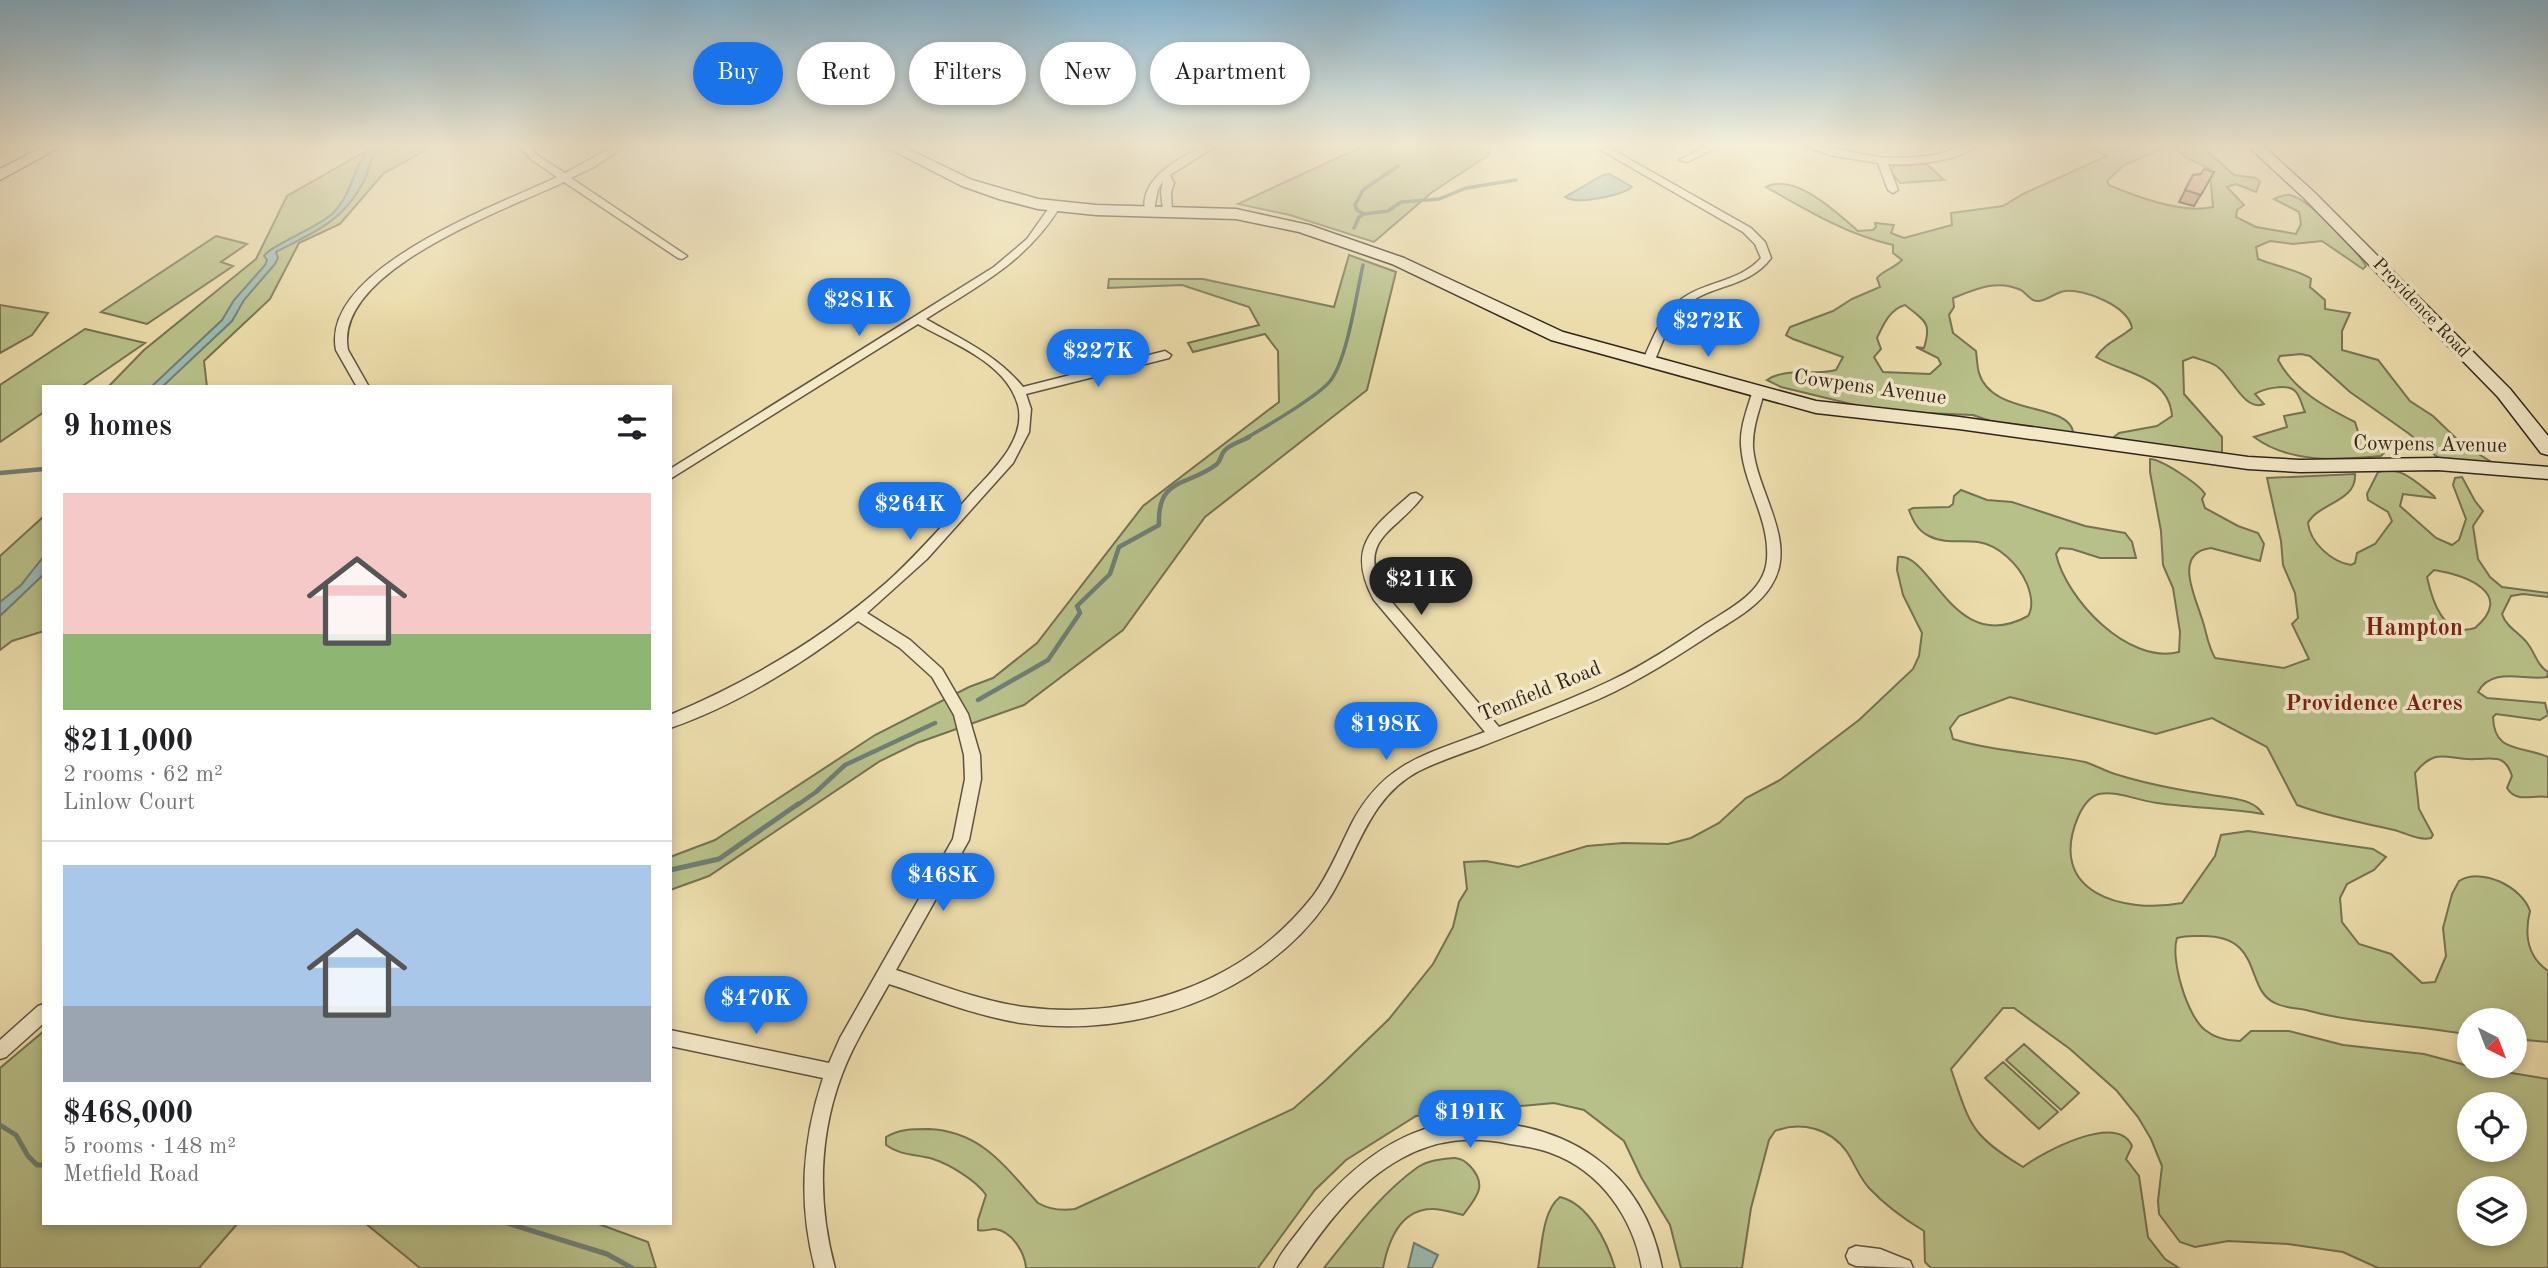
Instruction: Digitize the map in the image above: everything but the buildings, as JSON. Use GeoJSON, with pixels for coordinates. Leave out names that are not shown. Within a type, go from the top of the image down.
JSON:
{"type":"FeatureCollection","features":[{"type":"Feature","properties":{"kind":"street"},"geometry":{"type":"LineString","coordinates":[[362,385],[343,352],[341,332],[348,308],[367,284],[394,261],[428,241],[508,205]]}},
{"type":"Feature","properties":{"kind":"street"},"geometry":{"type":"LineString","coordinates":[[605,205],[682,256]]}},
{"type":"Feature","properties":{"kind":"street","name":"Cowpens Avenue"},"geometry":{"type":"LineString","coordinates":[[1047,205],[1168,210],[1253,217],[1321,234],[1406,265],[1545,332],[1759,393],[1849,412],[1959,423],[2248,463],[2300,466],[2438,464],[2548,474]]}},
{"type":"Feature","properties":{"kind":"street"},"geometry":{"type":"LineString","coordinates":[[1149,210],[1150,205]]}},
{"type":"Feature","properties":{"kind":"street"},"geometry":{"type":"LineString","coordinates":[[1167,205],[1168,210]]}},
{"type":"Feature","properties":{"kind":"street"},"geometry":{"type":"LineString","coordinates":[[1648,362],[1678,307],[1699,293],[1752,272],[1766,258],[1759,239],[1703,205]]}},
{"type":"Feature","properties":{"kind":"street","name":"Providence Road"},"geometry":{"type":"LineString","coordinates":[[2319,205],[2504,393],[2548,449]]}},
{"type":"Feature","properties":{"kind":"street"},"geometry":{"type":"LineString","coordinates":[[672,474],[1015,258],[1041,230],[1055,207]]}},
{"type":"Feature","properties":{"kind":"street"},"geometry":{"type":"LineString","coordinates":[[672,721],[706,707],[786,664],[858,614],[895,583],[1009,460],[1026,429],[1027,410],[1022,391],[1001,370],[918,320]]}},
{"type":"Feature","properties":{"kind":"street"},"geometry":{"type":"LineString","coordinates":[[1022,391],[1165,355]]}},
{"type":"Feature","properties":{"kind":"street","name":"Temfield Road"},"geometry":{"type":"LineString","coordinates":[[887,975],[985,1008],[1059,1019],[1132,1013],[1194,996],[1246,970],[1266,956],[1321,897],[1374,802],[1392,780],[1430,759],[1624,681],[1744,606],[1760,591],[1771,574],[1774,560],[1772,542],[1749,464],[1747,445],[1748,426],[1759,393]]}},
{"type":"Feature","properties":{"kind":"street"},"geometry":{"type":"LineString","coordinates":[[1416,497],[1388,522],[1369,547],[1366,561],[1369,580],[1378,596],[1496,734]]}},
{"type":"Feature","properties":{"kind":"street"},"geometry":{"type":"LineString","coordinates":[[825,1268],[817,1239],[812,1186],[817,1131],[834,1072],[846,1044],[961,839],[973,779],[972,755],[961,714],[937,673],[905,644],[858,614]]}},
{"type":"Feature","properties":{"kind":"street"},"geometry":{"type":"LineString","coordinates":[[0,1051],[42,1014]]}},
{"type":"Feature","properties":{"kind":"street"},"geometry":{"type":"LineString","coordinates":[[672,1038],[834,1072]]}},
{"type":"Feature","properties":{"kind":"street"},"geometry":{"type":"LineString","coordinates":[[1284,1268],[1319,1218],[1341,1194],[1381,1160],[1421,1141],[1452,1131],[1484,1130],[1562,1147],[1590,1163],[1613,1184],[1632,1210],[1644,1234],[1652,1268]]}},
{"type":"Feature","properties":{"kind":"street"},"geometry":{"type":"LineString","coordinates":[[1856,1256],[1880,1259],[1903,1268]]}},
{"type":"Feature","properties":{"kind":"green space"},"geometry":{"type":"Polygon","coordinates":[[[282,205],[356,205],[340,224],[299,243],[270,299],[204,361],[207,385],[110,385],[144,350],[256,259],[282,205]]]}},
{"type":"Feature","properties":{"kind":"green space"},"geometry":{"type":"Polygon","coordinates":[[[1244,205],[1417,205],[1374,242],[1290,215],[1244,205]]]}},
{"type":"Feature","properties":{"kind":"green space"},"geometry":{"type":"Polygon","coordinates":[[[1798,205],[1827,205],[1858,231],[1873,230],[1875,223],[1894,225],[1891,233],[1904,238],[1952,225],[1951,213],[2003,206],[2170,205],[2201,209],[2213,205],[2244,205],[2237,210],[2236,217],[2256,227],[2296,234],[2301,224],[2299,212],[2286,205],[2308,205],[2342,237],[2366,266],[2363,269],[2322,241],[2293,244],[2270,241],[2256,247],[2258,259],[2311,279],[2310,287],[2325,300],[2325,309],[2350,313],[2342,331],[2342,350],[2378,360],[2410,401],[2433,416],[2461,443],[2493,463],[2441,460],[2350,392],[2310,356],[2301,354],[2280,356],[2278,360],[2302,389],[2322,404],[2355,422],[2360,438],[2384,453],[2381,456],[2315,458],[2283,452],[2268,446],[2254,437],[2287,427],[2284,416],[2305,412],[2297,393],[2286,387],[2269,389],[2255,394],[2264,404],[2251,403],[2216,366],[2193,357],[2183,361],[2184,394],[2222,437],[2222,454],[2140,444],[2114,437],[2119,433],[2157,426],[2172,416],[2169,402],[2154,384],[2096,357],[2132,328],[2129,320],[2114,306],[2094,296],[2073,291],[2036,301],[2012,287],[1987,286],[1953,298],[1954,307],[1949,315],[1953,333],[1976,351],[1979,373],[1986,387],[2013,403],[2057,416],[2067,422],[2073,431],[2067,434],[2008,427],[1973,415],[1880,411],[1781,387],[1767,380],[1783,374],[1836,370],[1843,357],[1793,339],[1786,335],[1790,327],[1833,311],[1880,287],[1877,278],[1902,260],[1893,253],[1893,245],[1844,228],[1798,205]],[[1905,305],[1895,310],[1888,318],[1877,338],[1881,349],[1874,357],[1883,372],[1930,374],[1941,364],[1938,358],[1916,347],[1924,348],[1927,327],[1922,319],[1905,305]]]}},
{"type":"Feature","properties":{"kind":"green space"},"geometry":{"type":"Polygon","coordinates":[[[216,236],[247,244],[221,262],[233,266],[147,324],[101,312],[216,236]]]}},
{"type":"Feature","properties":{"kind":"green space"},"geometry":{"type":"Polygon","coordinates":[[[1349,255],[1396,272],[1367,390],[1205,517],[1123,630],[1024,705],[917,743],[880,761],[709,876],[672,889],[672,856],[715,840],[875,735],[969,687],[993,678],[1037,643],[1143,506],[1279,402],[1278,351],[1265,334],[1193,352],[1188,343],[1259,325],[1249,307],[1182,285],[1108,288],[1109,279],[1203,279],[1334,307],[1349,255]]]}},
{"type":"Feature","properties":{"kind":"green space"},"geometry":{"type":"Polygon","coordinates":[[[0,305],[48,313],[32,335],[0,353],[0,305]]]}},
{"type":"Feature","properties":{"kind":"green space"},"geometry":{"type":"Polygon","coordinates":[[[85,329],[145,343],[84,385],[42,385],[42,413],[0,442],[0,385],[85,329]]]}},
{"type":"Feature","properties":{"kind":"green space"},"geometry":{"type":"Polygon","coordinates":[[[2150,459],[2162,463],[2195,484],[2205,494],[2202,499],[2205,508],[2238,526],[2258,533],[2264,544],[2260,561],[2211,548],[2199,552],[2192,559],[2189,568],[2192,590],[2215,658],[2284,668],[2309,659],[2292,624],[2298,618],[2295,593],[2283,565],[2281,541],[2267,478],[2355,474],[2350,491],[2313,516],[2308,523],[2313,538],[2323,550],[2337,560],[2351,565],[2355,563],[2357,553],[2375,544],[2392,521],[2388,512],[2368,500],[2367,494],[2378,472],[2386,470],[2401,473],[2434,496],[2435,498],[2403,494],[2400,506],[2436,538],[2452,545],[2459,540],[2466,519],[2453,485],[2455,478],[2462,477],[2483,511],[2473,526],[2478,559],[2490,577],[2502,587],[2548,593],[2548,597],[2523,594],[2511,596],[2502,614],[2548,672],[2547,677],[2500,677],[2484,684],[2478,692],[2487,698],[2545,703],[2548,715],[2540,720],[2496,714],[2493,717],[2498,737],[2504,743],[2548,757],[2548,797],[2520,797],[2511,793],[2507,788],[2512,776],[2506,764],[2498,759],[2443,756],[2430,759],[2415,773],[2419,809],[2433,835],[2431,838],[2417,838],[2297,805],[2267,747],[2212,718],[2156,734],[2010,697],[1959,716],[1950,728],[1953,739],[1985,747],[2085,762],[2144,782],[2245,801],[2257,807],[2263,814],[2157,803],[2113,793],[2095,795],[2086,803],[2078,817],[2071,843],[2072,864],[2081,881],[2096,893],[2115,901],[2159,906],[2182,903],[2215,856],[2221,835],[2248,831],[2373,849],[2386,857],[2374,870],[2347,884],[2340,898],[2342,922],[2359,944],[2391,954],[2422,983],[2435,982],[2446,956],[2443,928],[2452,894],[2459,881],[2468,877],[2489,878],[2519,894],[2530,911],[2527,928],[2531,952],[2548,971],[2548,1042],[2527,1040],[2527,1008],[2457,1008],[2457,1033],[2346,1019],[2282,1006],[2266,996],[2259,987],[2250,964],[2236,945],[2222,938],[2184,936],[2177,938],[2175,947],[2178,973],[2192,1013],[2205,1030],[2221,1038],[2240,1041],[2251,1031],[2289,1031],[2343,1045],[2424,1054],[2457,1063],[2457,1078],[2527,1078],[2527,1076],[2548,1079],[2548,1268],[2378,1268],[2343,1252],[2288,1244],[2228,1241],[2195,1247],[2180,1242],[2159,1214],[2162,1166],[2138,1117],[2117,1091],[2070,1049],[2014,1008],[2003,1008],[1951,1069],[1974,1127],[1992,1146],[2023,1167],[2079,1138],[2111,1133],[2124,1137],[2132,1146],[2126,1159],[2139,1176],[2148,1237],[2165,1259],[2179,1268],[1931,1268],[1925,1262],[1924,1231],[1895,1212],[1869,1188],[1847,1152],[1832,1137],[1814,1129],[1795,1127],[1775,1131],[1769,1140],[1751,1208],[1742,1268],[1681,1268],[1670,1225],[1641,1177],[1624,1141],[1584,1110],[1554,1103],[1498,1108],[1469,1106],[1416,1116],[1346,1160],[1315,1190],[1258,1268],[1026,1268],[1020,1250],[1007,1234],[995,1229],[978,1230],[978,1220],[986,1195],[976,1184],[940,1161],[903,1153],[886,1145],[886,1137],[911,1129],[947,1131],[963,1136],[991,1153],[1038,1203],[1051,1209],[1070,1210],[1293,1109],[1389,1019],[1433,964],[1453,927],[1459,902],[1467,889],[1464,862],[1486,861],[1518,867],[1587,846],[1623,843],[1668,844],[1691,838],[1719,823],[1746,798],[1780,780],[1859,720],[1913,669],[1919,656],[1922,633],[1903,595],[1897,570],[1898,557],[1910,560],[1963,614],[1981,623],[2002,625],[2028,616],[2031,596],[2019,570],[2007,557],[1986,544],[1947,541],[1929,536],[1914,522],[1909,510],[1949,507],[1953,504],[1954,496],[1961,490],[1987,500],[2012,502],[2085,526],[2125,533],[2132,542],[2136,558],[2100,558],[2060,548],[2056,554],[2062,572],[2086,608],[2120,639],[2159,653],[2179,652],[2180,632],[2173,588],[2163,565],[2161,531],[2150,459]],[[2434,570],[2427,577],[2436,606],[2447,622],[2455,627],[2464,630],[2475,628],[2486,616],[2490,605],[2488,596],[2471,581],[2434,570]]]}},
{"type":"Feature","properties":{"kind":"green space"},"geometry":{"type":"Polygon","coordinates":[[[42,518],[42,632],[12,641],[0,650],[0,556],[42,518]]]}},
{"type":"Feature","properties":{"kind":"green space"},"geometry":{"type":"Polygon","coordinates":[[[42,1033],[42,1225],[236,1225],[199,1268],[0,1268],[0,1068],[42,1033]]]}},
{"type":"Feature","properties":{"kind":"green space"},"geometry":{"type":"Polygon","coordinates":[[[2024,1044],[2079,1093],[2061,1110],[2006,1060],[2024,1044]]]}},
{"type":"Feature","properties":{"kind":"green space"},"geometry":{"type":"Polygon","coordinates":[[[2003,1062],[2058,1112],[2039,1129],[1985,1078],[2003,1062]]]}},
{"type":"Feature","properties":{"kind":"green space"},"geometry":{"type":"Polygon","coordinates":[[[1455,1158],[1470,1166],[1479,1185],[1476,1197],[1463,1215],[1435,1209],[1411,1215],[1403,1221],[1392,1238],[1383,1268],[1324,1268],[1368,1214],[1404,1177],[1427,1163],[1455,1158]]]}},
{"type":"Feature","properties":{"kind":"green space"},"geometry":{"type":"Polygon","coordinates":[[[1560,1197],[1580,1207],[1595,1225],[1615,1268],[1538,1268],[1546,1220],[1560,1197]]]}},
{"type":"Feature","properties":{"kind":"green space"},"geometry":{"type":"Polygon","coordinates":[[[367,1225],[601,1225],[648,1242],[656,1268],[420,1268],[367,1225]]]}},
{"type":"Feature","properties":{"kind":"water"},"geometry":{"type":"Polygon","coordinates":[[[340,205],[348,205],[315,232],[276,252],[278,258],[275,264],[244,300],[232,321],[164,385],[153,385],[222,320],[234,300],[265,265],[267,260],[264,256],[268,252],[333,213],[340,205]]]}},
{"type":"Feature","properties":{"kind":"water"},"geometry":{"type":"Polygon","coordinates":[[[42,559],[42,576],[0,616],[0,602],[21,585],[42,559]]]}},
{"type":"Feature","properties":{"kind":"water"},"geometry":{"type":"Polygon","coordinates":[[[1414,1243],[1438,1255],[1432,1268],[1408,1268],[1414,1243]]]}},
{"type":"Feature","properties":{"kind":"waterway"},"geometry":{"type":"LineString","coordinates":[[1355,205],[1364,214]]}},
{"type":"Feature","properties":{"kind":"waterway"},"geometry":{"type":"LineString","coordinates":[[1364,214],[1388,211],[1396,205]]}},
{"type":"Feature","properties":{"kind":"waterway"},"geometry":{"type":"LineString","coordinates":[[1354,228],[1359,217],[1364,214]]}},
{"type":"Feature","properties":{"kind":"waterway"},"geometry":{"type":"LineString","coordinates":[[1246,438],[1304,402],[1331,380],[1347,341],[1363,265]]}},
{"type":"Feature","properties":{"kind":"waterway"},"geometry":{"type":"LineString","coordinates":[[978,700],[1048,660],[1080,613],[1077,606],[1110,574],[1119,547],[1159,525],[1163,498],[1169,490],[1217,464],[1227,448],[1249,437]]}},
{"type":"Feature","properties":{"kind":"waterway"},"geometry":{"type":"LineString","coordinates":[[0,473],[42,469]]}},
{"type":"Feature","properties":{"kind":"waterway"},"geometry":{"type":"LineString","coordinates":[[796,806],[845,765],[935,723]]}},
{"type":"Feature","properties":{"kind":"waterway"},"geometry":{"type":"LineString","coordinates":[[672,870],[719,859],[798,804]]}},
{"type":"Feature","properties":{"kind":"waterway"},"geometry":{"type":"LineString","coordinates":[[0,1125],[16,1135],[28,1156],[37,1165],[42,1165]]}},
{"type":"Feature","properties":{"kind":"waterway"},"geometry":{"type":"LineString","coordinates":[[513,1225],[607,1254],[632,1268]]}},
{"type":"Feature","properties":{"kind":"district","name":"Hampton"},"geometry":{"type":"Point","coordinates":[2414,629]}},
{"type":"Feature","properties":{"kind":"district","name":"Providence Acres"},"geometry":{"type":"Point","coordinates":[2374,703]}}]}
